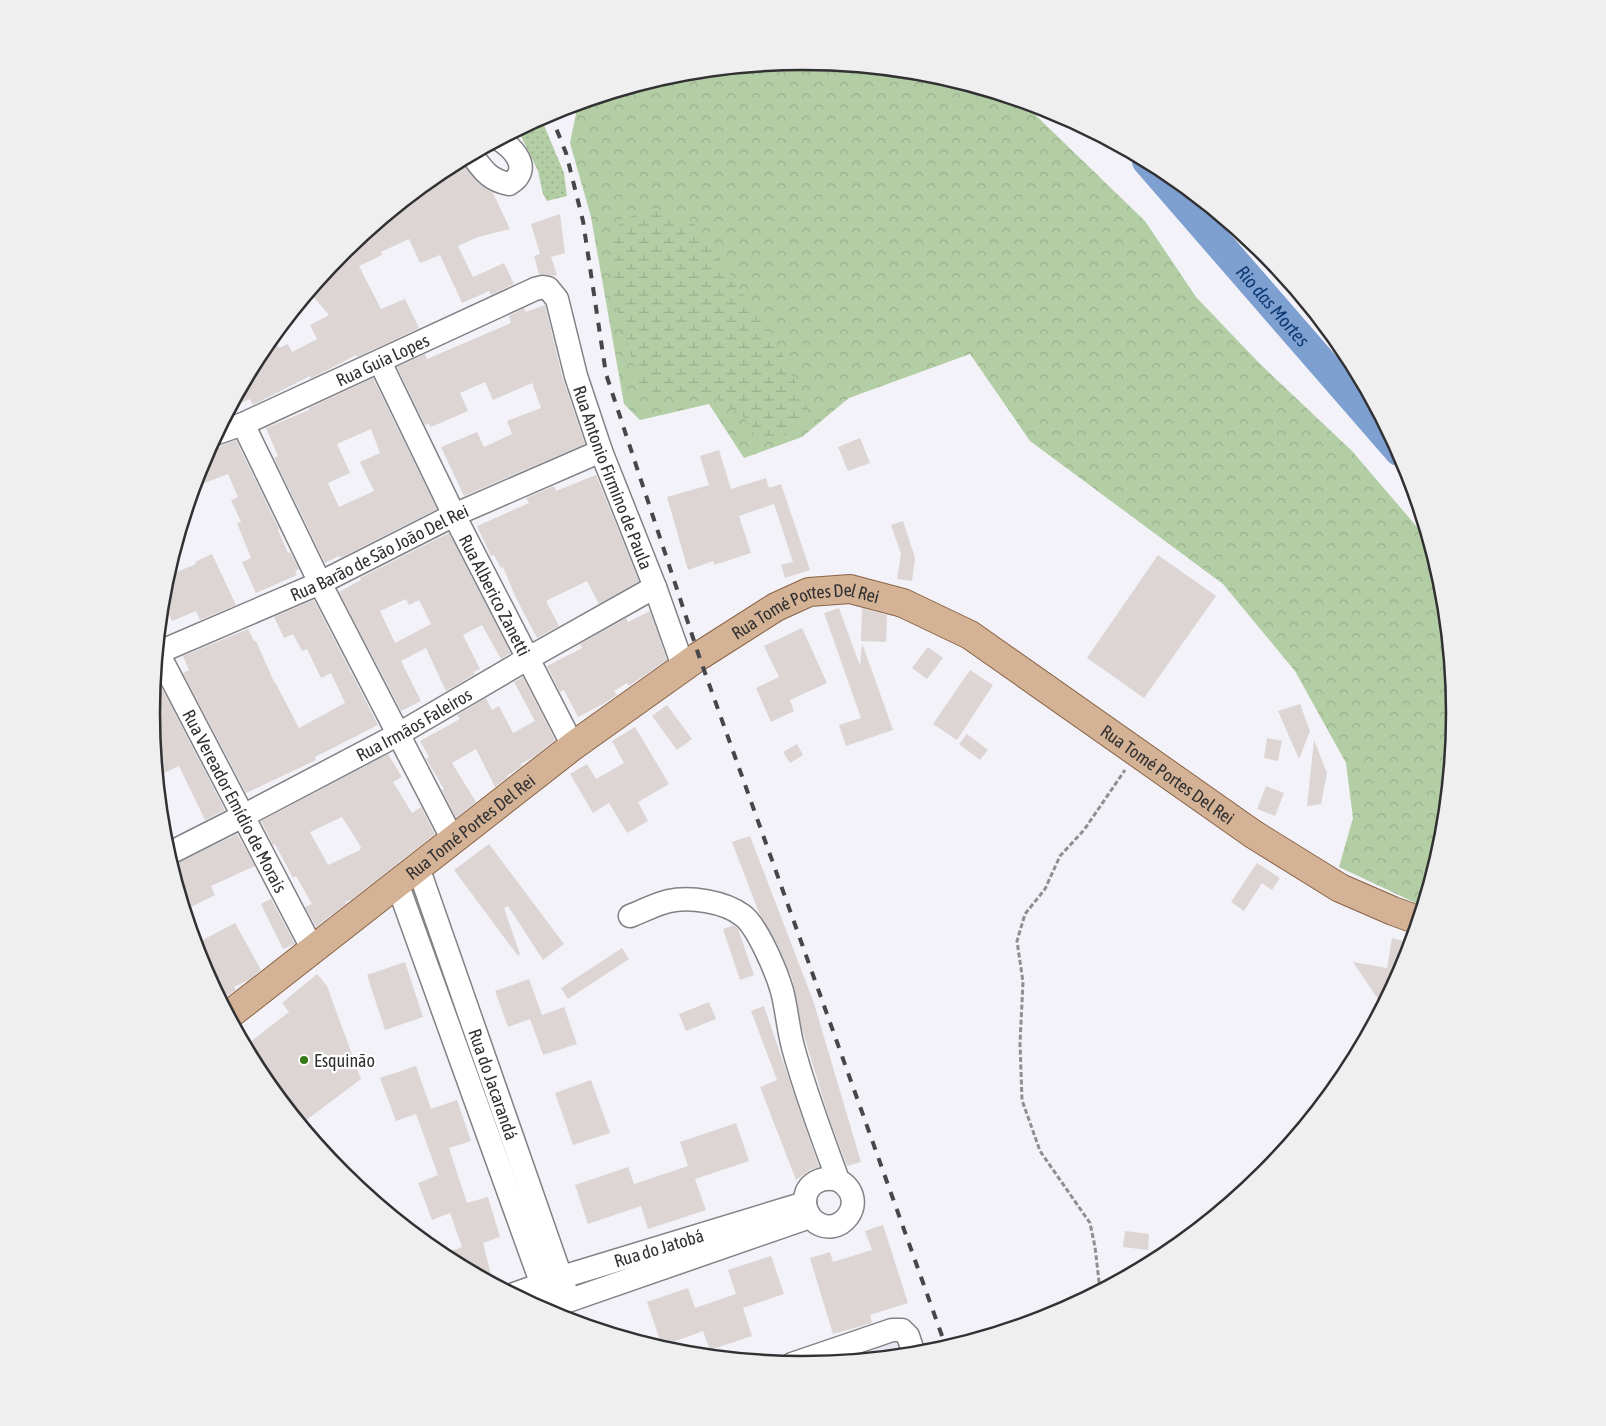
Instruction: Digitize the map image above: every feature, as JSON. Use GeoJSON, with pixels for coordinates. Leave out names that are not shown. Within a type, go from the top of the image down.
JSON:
{"type":"FeatureCollection","features":[{"type":"Feature","properties":{"kind":"main road","name":"Rua Tomé Portes Del Rei"},"geometry":{"type":"LineString","coordinates":[[234,1011],[573,746],[683,666],[776,606],[809,592],[850,589],[902,603],[970,636],[1253,834],[1340,888],[1393,912],[1413,918]]}},
{"type":"Feature","properties":{"kind":"street"},"geometry":{"type":"LineString","coordinates":[[476,160],[486,174],[498,182],[509,184],[518,176],[520,167],[516,155],[505,144]]}},
{"type":"Feature","properties":{"kind":"street","name":"Rua Guia Lopes"},"geometry":{"type":"LineString","coordinates":[[226,430],[243,424],[380,362],[535,289],[548,288]]}},
{"type":"Feature","properties":{"kind":"street","name":"Rua Antonio Firmino de Paula"},"geometry":{"type":"LineString","coordinates":[[548,288],[557,299],[576,376],[601,451],[655,587],[683,666]]}},
{"type":"Feature","properties":{"kind":"street","name":"Rua Alberico Zanetti"},"geometry":{"type":"LineString","coordinates":[[380,362],[526,659],[573,746]]}},
{"type":"Feature","properties":{"kind":"street"},"geometry":{"type":"LineString","coordinates":[[243,424],[320,583],[453,840]]}},
{"type":"Feature","properties":{"kind":"street","name":"Rua Barão de São João Del Rei"},"geometry":{"type":"LineString","coordinates":[[164,649],[320,583],[454,515],[601,451]]}},
{"type":"Feature","properties":{"kind":"street","name":"Rua Irmãos Faleiros"},"geometry":{"type":"LineString","coordinates":[[175,850],[397,735],[526,659],[655,587]]}},
{"type":"Feature","properties":{"kind":"street","name":"Rua Vereador Emídio de Morais"},"geometry":{"type":"LineString","coordinates":[[162,662],[313,950]]}},
{"type":"Feature","properties":{"kind":"street","name":"Rua do Jacarandá"},"geometry":{"type":"LineString","coordinates":[[407,875],[499,1133],[541,1285],[554,1306]]}},
{"type":"Feature","properties":{"kind":"street"},"geometry":{"type":"LineString","coordinates":[[630,916],[670,901],[700,900],[724,906],[743,915],[755,929],[771,961],[782,992],[788,1028],[802,1080],[838,1180]]}},
{"type":"Feature","properties":{"kind":"street","name":"Rua do Jacarandá"},"geometry":{"type":"LineString","coordinates":[[499,1133],[562,1276],[554,1306]]}},
{"type":"Feature","properties":{"kind":"street"},"geometry":{"type":"LineString","coordinates":[[822,1179],[838,1180],[845,1184],[853,1198],[851,1213],[839,1224],[831,1226],[816,1222],[807,1210],[806,1195],[809,1188],[815,1182],[822,1179]]}},
{"type":"Feature","properties":{"kind":"street","name":"Rua do Jatobá"},"geometry":{"type":"LineString","coordinates":[[522,1291],[562,1276],[807,1210]]}},
{"type":"Feature","properties":{"kind":"street","name":"Rua do Jatobá"},"geometry":{"type":"LineString","coordinates":[[554,1306],[807,1210]]}},
{"type":"Feature","properties":{"kind":"street"},"geometry":{"type":"LineString","coordinates":[[816,1356],[892,1330],[902,1330],[908,1336],[911,1346]]}},
{"type":"Feature","properties":{"kind":"path"},"geometry":{"type":"LineString","coordinates":[[1099,1283],[1096,1247],[1090,1223],[1040,1151],[1022,1100],[1020,1043],[1023,982],[1017,941],[1025,914],[1045,889],[1060,856],[1084,830],[1136,752]]}},
{"type":"Feature","properties":{"kind":"shaded area"},"geometry":{"type":"Polygon","coordinates":[[[899,1339],[902,1348],[887,1350],[851,1354],[899,1339]]]}},
{"type":"Feature","properties":{"kind":"green space"},"geometry":{"type":"Polygon","coordinates":[[[761,71],[845,71],[928,82],[1010,104],[1033,113],[1145,221],[1196,297],[1260,364],[1352,451],[1419,529],[1434,588],[1445,671],[1446,713],[1445,755],[1434,838],[1417,904],[1339,867],[1353,818],[1346,763],[1295,671],[1223,584],[1030,441],[970,354],[849,398],[802,437],[744,458],[709,404],[640,420],[624,404],[591,217],[570,143],[576,112],[596,104],[678,82],[761,71]]]}},
{"type":"Feature","properties":{"kind":"green space"},"geometry":{"type":"Polygon","coordinates":[[[544,125],[564,173],[567,196],[547,201],[543,194],[538,171],[521,135],[544,125]]]}},
{"type":"Feature","properties":{"kind":"green space"},"geometry":{"type":"Polygon","coordinates":[[[654,208],[692,222],[713,248],[782,354],[809,412],[790,432],[758,441],[744,417],[710,394],[674,396],[641,389],[614,297],[612,245],[621,220],[654,208]]]}},
{"type":"Feature","properties":{"kind":"building"},"geometry":{"type":"Polygon","coordinates":[[[465,166],[478,183],[493,193],[510,229],[478,237],[458,246],[473,277],[504,263],[514,284],[491,295],[489,291],[462,303],[440,255],[420,263],[409,239],[381,252],[382,255],[359,266],[381,309],[405,299],[419,328],[357,357],[356,355],[314,377],[311,378],[310,376],[253,405],[250,399],[239,404],[277,344],[279,348],[288,344],[292,352],[317,339],[310,325],[329,315],[314,297],[348,258],[412,203],[465,166]]]}},
{"type":"Feature","properties":{"kind":"building"},"geometry":{"type":"Polygon","coordinates":[[[560,214],[565,253],[551,257],[557,275],[539,274],[534,256],[540,254],[531,224],[560,214]]]}},
{"type":"Feature","properties":{"kind":"building"},"geometry":{"type":"Polygon","coordinates":[[[545,305],[563,379],[585,444],[464,496],[441,447],[477,432],[484,447],[512,434],[507,421],[541,408],[532,383],[493,400],[485,382],[460,393],[468,411],[431,427],[429,424],[425,425],[397,367],[425,354],[427,359],[511,323],[509,316],[524,308],[526,312],[545,305]]]}},
{"type":"Feature","properties":{"kind":"building"},"geometry":{"type":"Polygon","coordinates":[[[373,378],[437,509],[340,558],[339,556],[325,563],[274,458],[278,456],[266,428],[309,410],[309,408],[373,378]],[[371,429],[337,444],[350,473],[328,483],[339,507],[374,491],[360,462],[380,453],[371,429]]]}},
{"type":"Feature","properties":{"kind":"building"},"geometry":{"type":"Polygon","coordinates":[[[860,438],[870,463],[848,471],[838,447],[860,438]]]}},
{"type":"Feature","properties":{"kind":"building"},"geometry":{"type":"Polygon","coordinates":[[[236,440],[279,529],[288,553],[290,552],[299,569],[295,571],[297,575],[256,593],[242,562],[251,558],[237,523],[241,522],[231,500],[238,497],[228,474],[203,484],[220,446],[236,440]]]}},
{"type":"Feature","properties":{"kind":"building"},"geometry":{"type":"Polygon","coordinates":[[[719,450],[731,489],[766,478],[769,488],[781,484],[810,570],[785,578],[781,565],[793,562],[774,504],[739,516],[751,553],[714,565],[713,561],[688,570],[667,497],[709,485],[700,456],[719,450]]]}},
{"type":"Feature","properties":{"kind":"building"},"geometry":{"type":"Polygon","coordinates":[[[596,475],[639,581],[599,604],[587,581],[546,601],[559,626],[537,638],[516,598],[503,567],[501,568],[494,555],[491,556],[477,526],[529,503],[526,498],[554,486],[556,491],[596,475]]]}},
{"type":"Feature","properties":{"kind":"building"},"geometry":{"type":"Polygon","coordinates":[[[903,521],[915,558],[912,581],[897,579],[901,554],[891,525],[903,521]]]}},
{"type":"Feature","properties":{"kind":"building"},"geometry":{"type":"Polygon","coordinates":[[[449,533],[511,653],[501,659],[482,625],[463,635],[480,669],[446,691],[426,648],[401,661],[421,701],[401,711],[339,592],[361,580],[360,578],[449,533]],[[406,599],[380,611],[395,643],[431,624],[419,600],[409,605],[406,599]]]}},
{"type":"Feature","properties":{"kind":"building"},"geometry":{"type":"Polygon","coordinates":[[[212,554],[236,605],[200,620],[196,611],[172,621],[168,613],[176,572],[196,564],[195,562],[212,554]]]}},
{"type":"Feature","properties":{"kind":"building"},"geometry":{"type":"Polygon","coordinates":[[[1158,555],[1216,596],[1144,698],[1087,658],[1158,555]]]}},
{"type":"Feature","properties":{"kind":"building"},"geometry":{"type":"Polygon","coordinates":[[[314,600],[378,725],[315,757],[316,760],[246,793],[183,673],[189,670],[183,656],[248,629],[254,641],[256,641],[274,682],[299,728],[345,703],[331,673],[321,678],[307,649],[302,651],[293,634],[284,638],[274,617],[314,600]]]}},
{"type":"Feature","properties":{"kind":"building"},"geometry":{"type":"Polygon","coordinates":[[[839,608],[860,666],[862,643],[893,730],[846,746],[839,725],[861,718],[824,613],[839,608]]]}},
{"type":"Feature","properties":{"kind":"building"},"geometry":{"type":"Polygon","coordinates":[[[862,608],[887,615],[886,642],[861,641],[862,608]]]}},
{"type":"Feature","properties":{"kind":"building"},"geometry":{"type":"Polygon","coordinates":[[[650,611],[667,660],[629,686],[627,683],[614,691],[617,695],[603,704],[578,717],[564,690],[560,692],[547,666],[582,648],[580,644],[626,618],[628,622],[650,611]]]}},
{"type":"Feature","properties":{"kind":"building"},"geometry":{"type":"Polygon","coordinates":[[[802,628],[827,683],[790,700],[794,711],[771,722],[756,688],[779,677],[764,646],[802,628]]]}},
{"type":"Feature","properties":{"kind":"building"},"geometry":{"type":"Polygon","coordinates":[[[928,647],[943,658],[927,679],[912,668],[928,647]]]}},
{"type":"Feature","properties":{"kind":"building"},"geometry":{"type":"Polygon","coordinates":[[[970,670],[993,685],[957,740],[933,724],[970,670]]]}},
{"type":"Feature","properties":{"kind":"building"},"geometry":{"type":"Polygon","coordinates":[[[523,677],[555,740],[535,756],[521,764],[522,766],[495,787],[476,749],[452,763],[476,802],[456,818],[442,790],[444,789],[426,759],[429,757],[420,741],[460,719],[457,715],[486,698],[492,710],[499,706],[513,733],[535,721],[514,682],[523,677]]]}},
{"type":"Feature","properties":{"kind":"building"},"geometry":{"type":"Polygon","coordinates":[[[161,686],[225,810],[205,820],[179,766],[163,773],[161,755],[161,686]]]}},
{"type":"Feature","properties":{"kind":"building"},"geometry":{"type":"Polygon","coordinates":[[[1300,704],[1310,731],[1299,759],[1278,711],[1300,704]]]}},
{"type":"Feature","properties":{"kind":"building"},"geometry":{"type":"Polygon","coordinates":[[[667,705],[692,739],[677,750],[652,716],[667,705]]]}},
{"type":"Feature","properties":{"kind":"building"},"geometry":{"type":"Polygon","coordinates":[[[635,727],[669,784],[638,802],[648,821],[627,833],[609,803],[593,813],[570,774],[587,764],[596,779],[624,763],[612,741],[635,727]]]}},
{"type":"Feature","properties":{"kind":"building"},"geometry":{"type":"Polygon","coordinates":[[[967,734],[988,750],[980,760],[959,744],[967,734]]]}},
{"type":"Feature","properties":{"kind":"building"},"geometry":{"type":"Polygon","coordinates":[[[1267,738],[1282,741],[1278,761],[1264,758],[1267,738]]]}},
{"type":"Feature","properties":{"kind":"building"},"geometry":{"type":"Polygon","coordinates":[[[1314,740],[1327,773],[1321,804],[1307,806],[1314,740]]]}},
{"type":"Feature","properties":{"kind":"building"},"geometry":{"type":"Polygon","coordinates":[[[797,744],[803,755],[790,763],[783,752],[797,744]]]}},
{"type":"Feature","properties":{"kind":"building"},"geometry":{"type":"Polygon","coordinates":[[[388,754],[402,777],[393,782],[412,813],[421,807],[435,834],[351,900],[345,902],[346,904],[316,927],[305,907],[312,904],[296,876],[293,878],[261,821],[388,754]],[[342,817],[310,832],[328,865],[360,850],[361,847],[342,817]]]}},
{"type":"Feature","properties":{"kind":"building"},"geometry":{"type":"Polygon","coordinates":[[[1266,786],[1284,793],[1275,816],[1257,809],[1266,786]]]}},
{"type":"Feature","properties":{"kind":"building"},"geometry":{"type":"Polygon","coordinates":[[[237,834],[255,866],[211,886],[215,895],[190,907],[178,863],[237,834]]]}},
{"type":"Feature","properties":{"kind":"building"},"geometry":{"type":"Polygon","coordinates":[[[750,836],[814,1003],[861,1162],[847,1166],[829,1118],[802,1029],[792,978],[777,944],[759,913],[732,842],[750,836]]]}},
{"type":"Feature","properties":{"kind":"building"},"geometry":{"type":"Polygon","coordinates":[[[489,844],[564,944],[543,960],[508,906],[504,908],[520,954],[518,956],[454,870],[489,844]]]}},
{"type":"Feature","properties":{"kind":"building"},"geometry":{"type":"Polygon","coordinates":[[[1257,863],[1280,878],[1272,890],[1262,883],[1244,911],[1231,902],[1257,863]]]}},
{"type":"Feature","properties":{"kind":"building"},"geometry":{"type":"Polygon","coordinates":[[[271,899],[295,944],[283,949],[261,904],[271,899]]]}},
{"type":"Feature","properties":{"kind":"building"},"geometry":{"type":"Polygon","coordinates":[[[235,923],[261,970],[250,979],[234,987],[236,990],[226,997],[202,940],[235,923]]]}},
{"type":"Feature","properties":{"kind":"building"},"geometry":{"type":"Polygon","coordinates":[[[734,925],[738,929],[754,975],[740,980],[723,929],[734,925]]]}},
{"type":"Feature","properties":{"kind":"building"},"geometry":{"type":"Polygon","coordinates":[[[1392,938],[1404,941],[1379,1000],[1353,962],[1387,968],[1392,938]]]}},
{"type":"Feature","properties":{"kind":"building"},"geometry":{"type":"Polygon","coordinates":[[[622,948],[629,959],[568,999],[561,988],[622,948]]]}},
{"type":"Feature","properties":{"kind":"building"},"geometry":{"type":"Polygon","coordinates":[[[405,962],[423,1017],[385,1030],[367,975],[405,962]]]}},
{"type":"Feature","properties":{"kind":"building","name":"Esquinão"},"geometry":{"type":"Polygon","coordinates":[[[317,974],[327,986],[361,1079],[306,1120],[268,1070],[251,1042],[289,1012],[282,1003],[317,974]]]}},
{"type":"Feature","properties":{"kind":"building"},"geometry":{"type":"Polygon","coordinates":[[[529,979],[542,1015],[564,1007],[577,1044],[543,1055],[530,1019],[508,1027],[495,991],[529,979]]]}},
{"type":"Feature","properties":{"kind":"building"},"geometry":{"type":"Polygon","coordinates":[[[709,1002],[716,1019],[686,1031],[679,1014],[709,1002]]]}},
{"type":"Feature","properties":{"kind":"building"},"geometry":{"type":"Polygon","coordinates":[[[764,1006],[819,1167],[810,1170],[796,1180],[760,1087],[777,1080],[751,1011],[764,1006]]]}},
{"type":"Feature","properties":{"kind":"building"},"geometry":{"type":"Polygon","coordinates":[[[416,1066],[431,1109],[457,1100],[471,1141],[449,1148],[467,1203],[488,1197],[500,1237],[483,1243],[491,1275],[451,1251],[462,1247],[450,1213],[432,1220],[418,1183],[438,1175],[416,1114],[396,1121],[380,1078],[416,1066]]]}},
{"type":"Feature","properties":{"kind":"building"},"geometry":{"type":"Polygon","coordinates":[[[591,1080],[610,1133],[573,1145],[555,1093],[591,1080]]]}},
{"type":"Feature","properties":{"kind":"building"},"geometry":{"type":"Polygon","coordinates":[[[736,1123],[749,1161],[695,1179],[706,1210],[648,1229],[641,1206],[588,1224],[575,1185],[628,1167],[634,1184],[688,1166],[680,1142],[736,1123]]]}},
{"type":"Feature","properties":{"kind":"building"},"geometry":{"type":"Polygon","coordinates":[[[883,1225],[908,1303],[870,1315],[872,1323],[833,1334],[810,1258],[830,1252],[833,1262],[872,1250],[865,1231],[883,1225]]]}},
{"type":"Feature","properties":{"kind":"building"},"geometry":{"type":"Polygon","coordinates":[[[1125,1231],[1149,1234],[1148,1250],[1123,1247],[1125,1231]]]}},
{"type":"Feature","properties":{"kind":"building"},"geometry":{"type":"Polygon","coordinates":[[[771,1256],[784,1294],[743,1308],[752,1336],[713,1349],[709,1349],[703,1331],[672,1342],[660,1340],[647,1302],[688,1288],[695,1308],[736,1294],[728,1270],[771,1256]]]}},
{"type":"Feature","properties":{"kind":"waterway","name":"Rio das Mortes"},"geometry":{"type":"LineString","coordinates":[[1165,182],[1380,429]]}},
{"type":"Feature","properties":{"kind":"railway"},"geometry":{"type":"LineString","coordinates":[[553,121],[566,153],[583,221],[606,374],[699,656],[944,1340]]}},
{"type":"Feature","properties":{"kind":"place","name":"Esquinão"},"geometry":{"type":"Point","coordinates":[304,1060]}}]}
